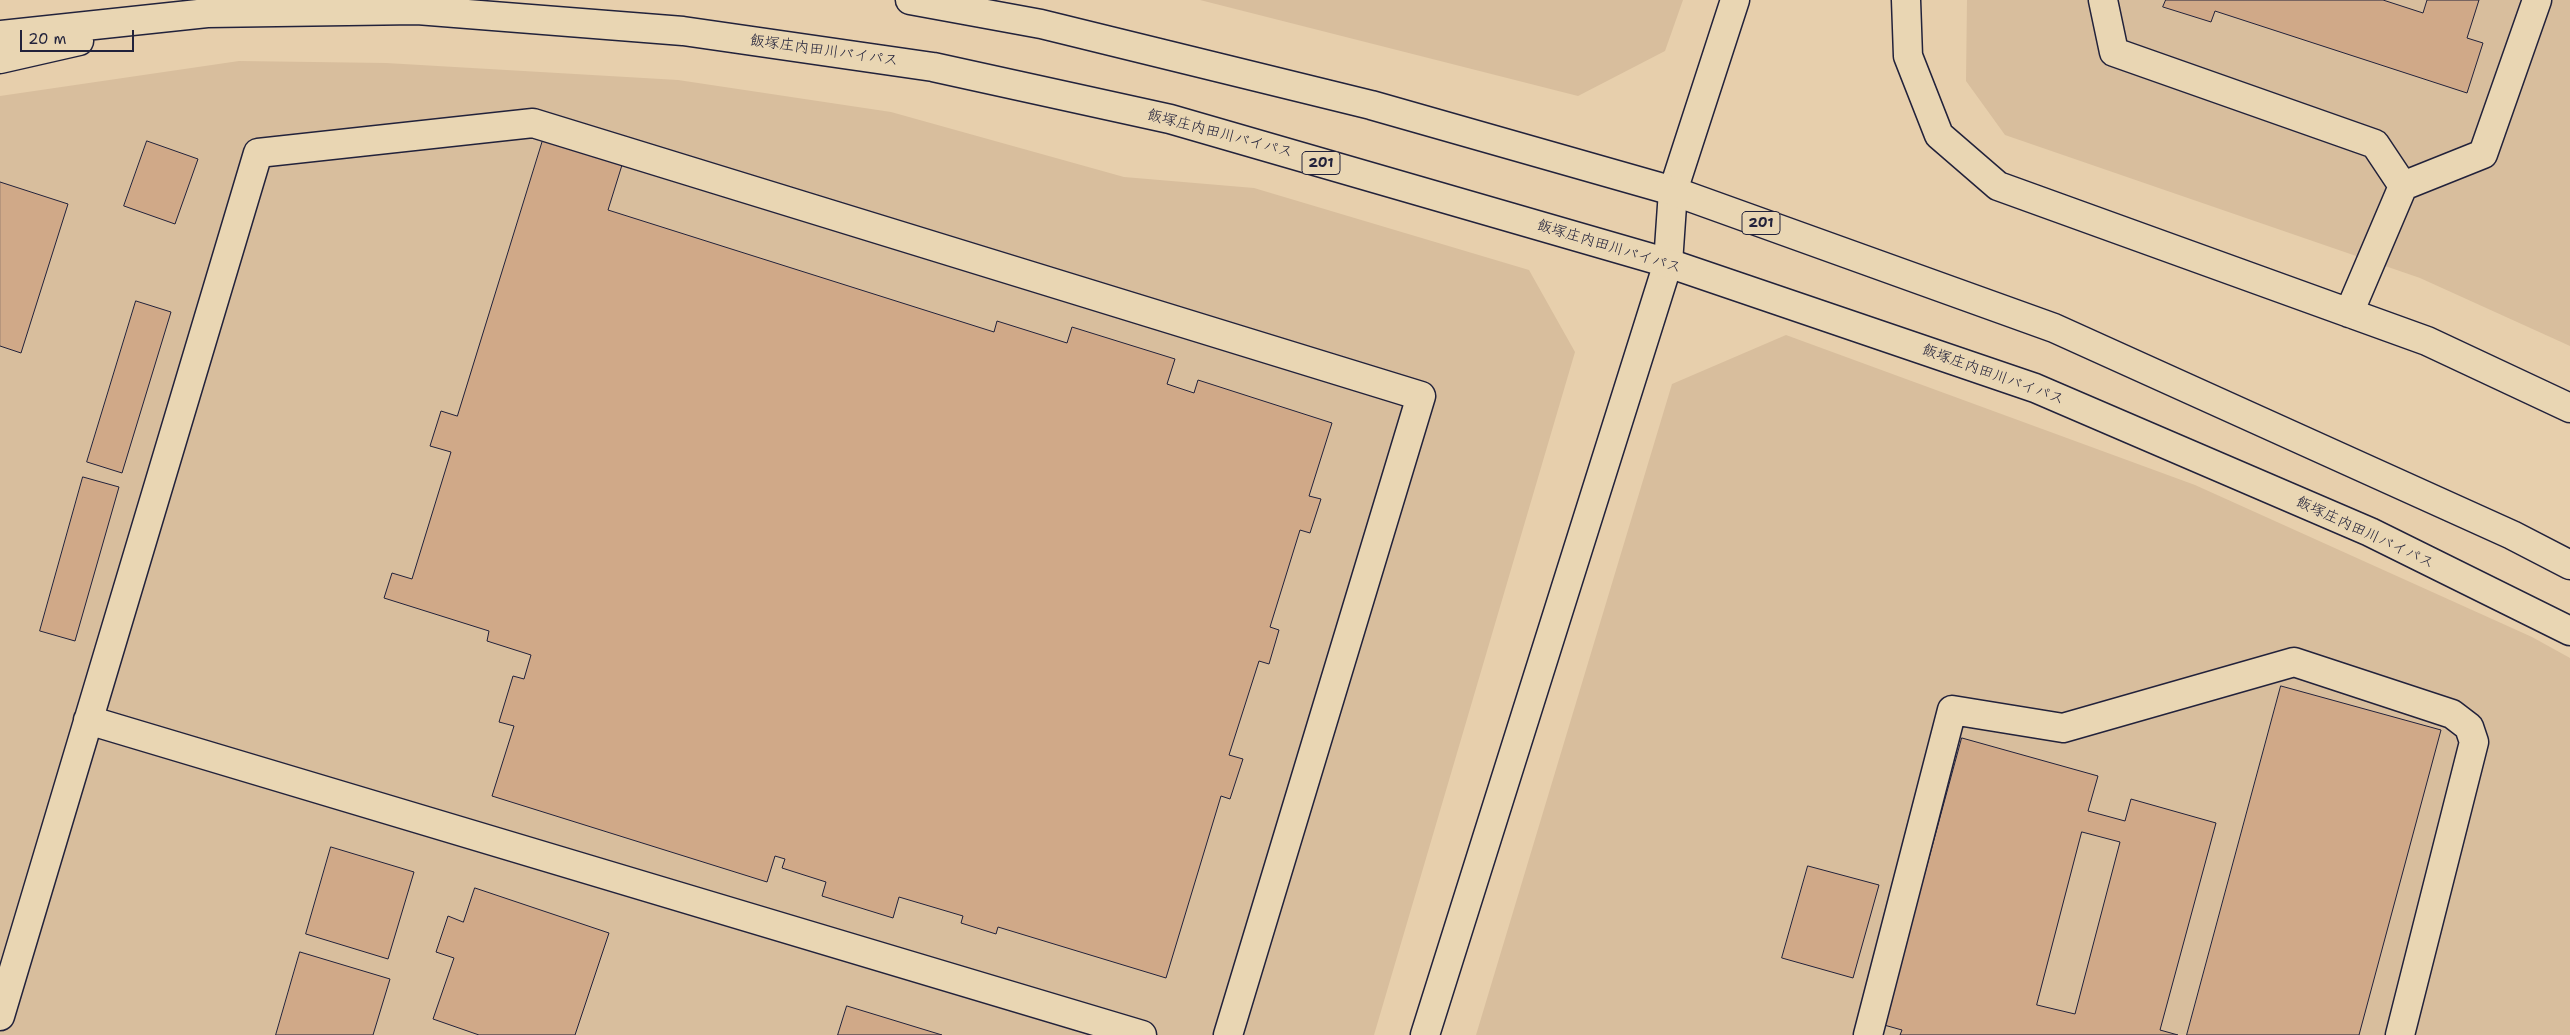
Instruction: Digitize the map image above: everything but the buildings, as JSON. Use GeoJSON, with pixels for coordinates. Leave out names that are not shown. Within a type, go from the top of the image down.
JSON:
{"type":"FeatureCollection","features":[{"type":"Feature","properties":{"kind":"main road","name":"201"},"geometry":{"type":"LineString","coordinates":[[910,0],[1041,24],[1371,105],[1673,191],[2054,328],[2512,535],[2570,565]]}},
{"type":"Feature","properties":{"kind":"main road"},"geometry":{"type":"LineString","coordinates":[[1425,1035],[1668,264],[1673,191],[1735,0]]}},
{"type":"Feature","properties":{"kind":"main road"},"geometry":{"type":"LineString","coordinates":[[1906,0],[1908,56],[1938,134],[1998,186],[2427,341],[2570,408]]}},
{"type":"Feature","properties":{"kind":"main road"},"geometry":{"type":"LineString","coordinates":[[2103,0],[2114,52],[2375,144],[2403,186]]}},
{"type":"Feature","properties":{"kind":"main road"},"geometry":{"type":"LineString","coordinates":[[2349,313],[2403,186],[2483,154],[2536,0]]}},
{"type":"Feature","properties":{"kind":"main road","name":"飯塚庄内田川バイパス"},"geometry":{"type":"LineString","coordinates":[[0,35],[207,12],[417,10],[683,31],[932,68],[1170,119],[1668,264],[2035,388],[2370,532],[2570,631]]}},
{"type":"Feature","properties":{"kind":"main road"},"geometry":{"type":"LineString","coordinates":[[0,59],[207,12]]}},
{"type":"Feature","properties":{"kind":"main road"},"geometry":{"type":"LineString","coordinates":[[0,1016],[258,153],[533,123],[1421,396],[1228,1035]]}},
{"type":"Feature","properties":{"kind":"main road"},"geometry":{"type":"LineString","coordinates":[[1868,1035],[1952,710],[2063,728],[2294,662],[2452,714],[2469,727],[2474,742],[2400,1035]]}},
{"type":"Feature","properties":{"kind":"main road"},"geometry":{"type":"LineString","coordinates":[[89,720],[1142,1035]]}},
{"type":"Feature","properties":{"kind":"shaded area"},"geometry":{"type":"Polygon","coordinates":[[[1200,0],[1683,0],[1665,51],[1578,96],[1200,0]]]}},
{"type":"Feature","properties":{"kind":"shaded area"},"geometry":{"type":"Polygon","coordinates":[[[1967,0],[2570,0],[2570,346],[2420,278],[2005,135],[1966,81],[1967,0]]]}},
{"type":"Feature","properties":{"kind":"shaded area"},"geometry":{"type":"Polygon","coordinates":[[[239,61],[386,63],[678,80],[891,112],[1124,177],[1254,188],[1529,270],[1575,352],[1374,1035],[0,1035],[0,96],[239,61]]]}},
{"type":"Feature","properties":{"kind":"shaded area"},"geometry":{"type":"Polygon","coordinates":[[[1786,335],[2195,485],[2532,637],[2570,658],[2570,1035],[1476,1035],[1672,384],[1786,335]]]}}]}
